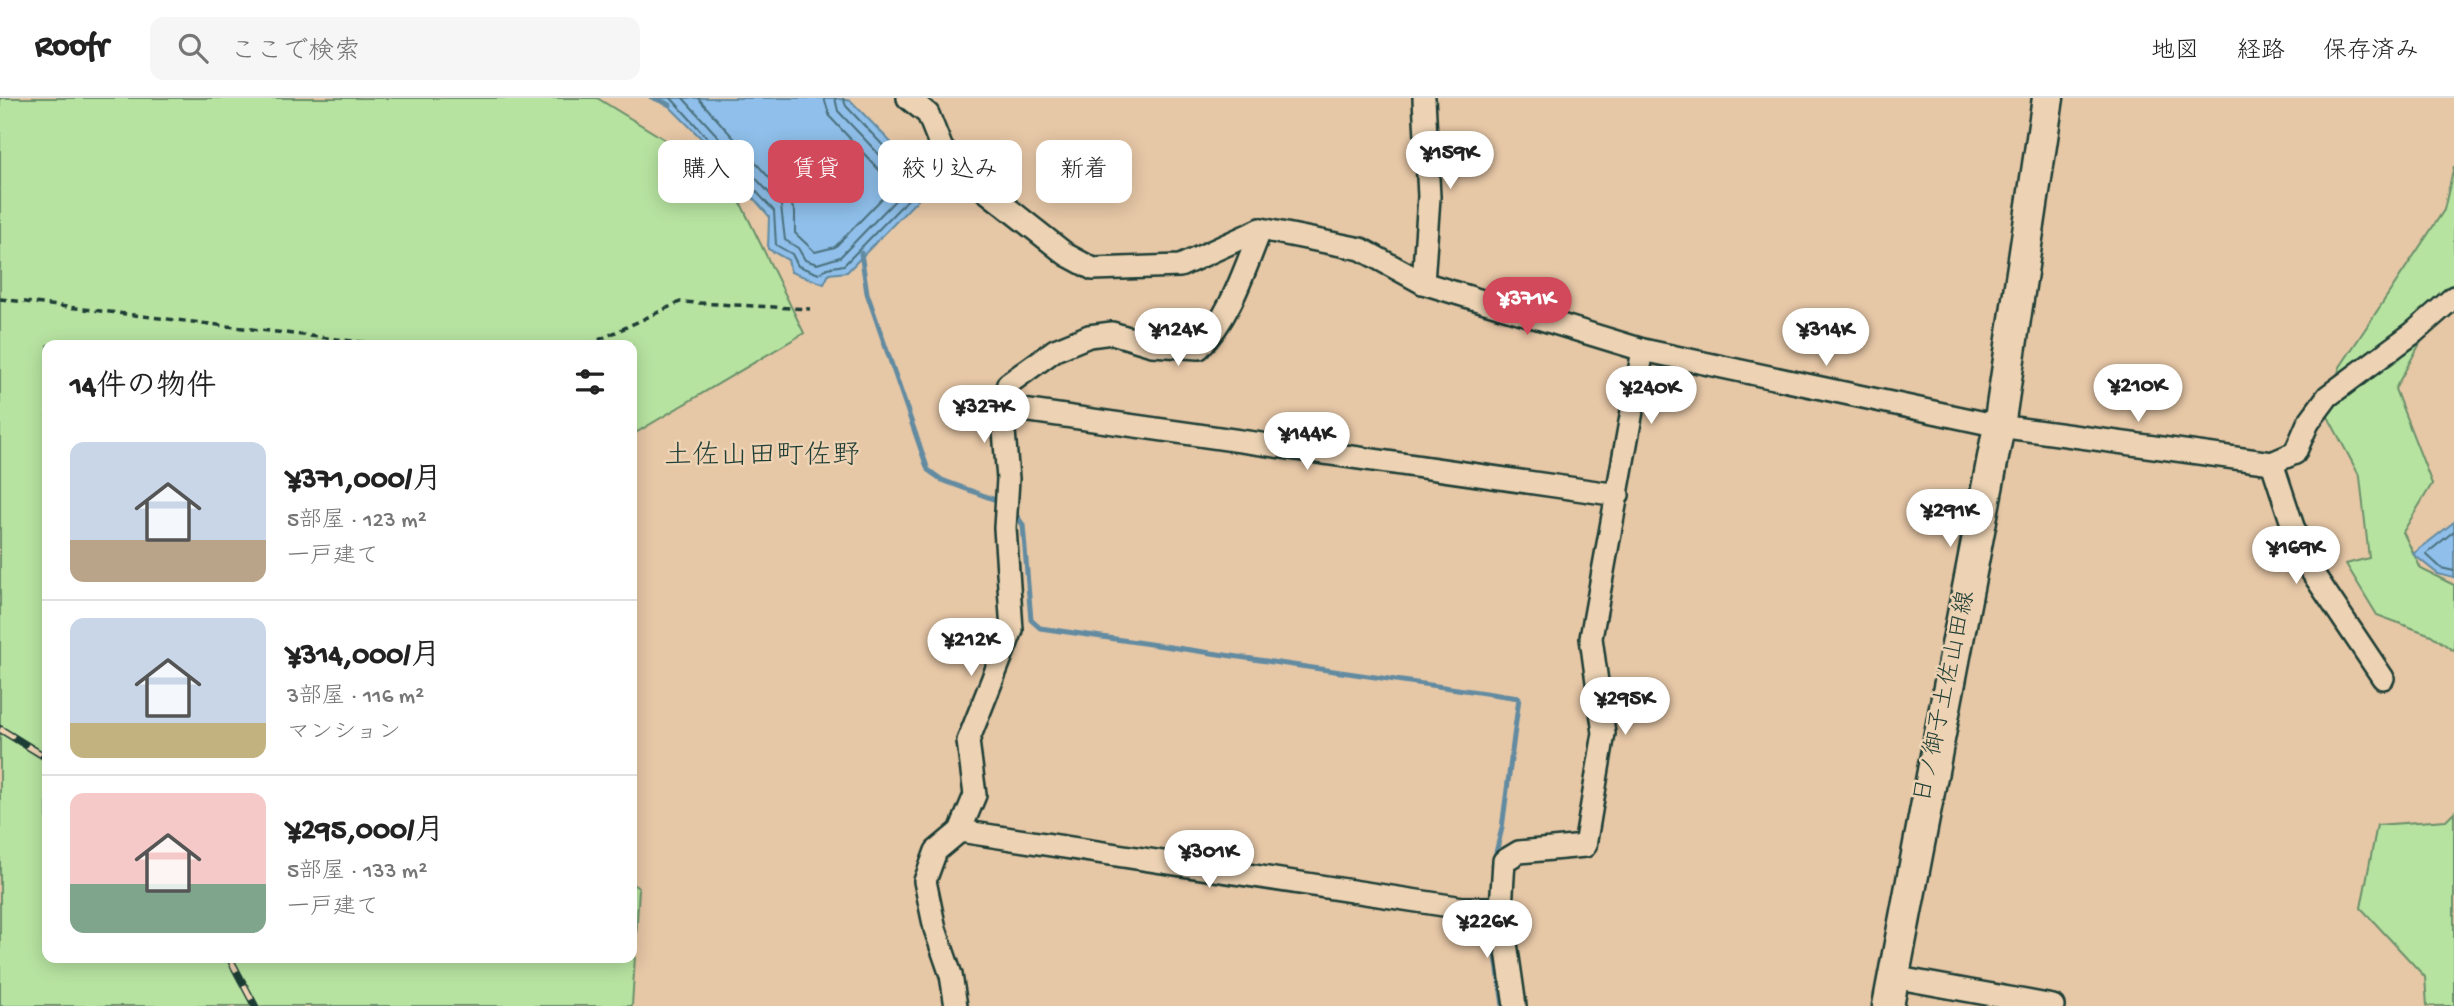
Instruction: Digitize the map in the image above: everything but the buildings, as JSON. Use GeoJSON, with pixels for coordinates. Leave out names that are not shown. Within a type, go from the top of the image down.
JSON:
{"type":"FeatureCollection","features":[{"type":"Feature","properties":{"kind":"main road","name":"日ノ御子土佐山田線"},"geometry":{"type":"LineString","coordinates":[[1888,1006],[1999,426],[2048,98]]}},
{"type":"Feature","properties":{"kind":"street"},"geometry":{"type":"LineString","coordinates":[[908,98],[922,106],[942,149],[977,184],[1067,255],[1094,270],[1180,266],[1261,229],[1361,249],[1423,283],[1643,350],[1999,426],[2273,463],[2295,453],[2308,423],[2328,397],[2413,333],[2454,297]]}},
{"type":"Feature","properties":{"kind":"street"},"geometry":{"type":"LineString","coordinates":[[1423,283],[1429,197],[1424,98]]}},
{"type":"Feature","properties":{"kind":"street"},"geometry":{"type":"LineString","coordinates":[[956,1006],[951,975],[935,929],[925,881],[936,851],[960,831],[975,795],[968,741],[1013,630],[1004,528],[1007,479],[1002,407],[1008,384],[1055,350],[1088,336],[1112,333],[1152,345],[1199,348],[1214,333],[1227,310],[1261,229]]}},
{"type":"Feature","properties":{"kind":"street"},"geometry":{"type":"LineString","coordinates":[[1515,1006],[1501,908],[1504,860],[1519,852],[1585,846],[1604,733],[1591,638],[1643,350]]}},
{"type":"Feature","properties":{"kind":"street"},"geometry":{"type":"LineString","coordinates":[[1002,407],[1618,495]]}},
{"type":"Feature","properties":{"kind":"street"},"geometry":{"type":"LineString","coordinates":[[2273,463],[2304,560],[2383,678]]}},
{"type":"Feature","properties":{"kind":"street"},"geometry":{"type":"LineString","coordinates":[[960,831],[1463,908],[1501,908]]}},
{"type":"Feature","properties":{"kind":"street"},"geometry":{"type":"LineString","coordinates":[[1893,977],[2053,1006]]}},
{"type":"Feature","properties":{"kind":"path"},"geometry":{"type":"LineString","coordinates":[[0,299],[344,340]]}},
{"type":"Feature","properties":{"kind":"path"},"geometry":{"type":"LineString","coordinates":[[600,340],[680,302],[810,309]]}},
{"type":"Feature","properties":{"kind":"green space"},"geometry":{"type":"Polygon","coordinates":[[[0,98],[597,98],[665,140],[658,140],[658,203],[741,203],[804,333],[637,432],[637,340],[42,340],[42,963],[635,963],[632,1006],[0,1006],[0,98]]]}},
{"type":"Feature","properties":{"kind":"green space"},"geometry":{"type":"Polygon","coordinates":[[[2454,166],[2454,294],[2428,329],[2395,389],[2432,484],[2403,532],[2421,569],[2454,585],[2454,651],[2431,635],[2377,615],[2346,564],[2369,558],[2360,477],[2325,411],[2340,367],[2444,210],[2454,166]]]}},
{"type":"Feature","properties":{"kind":"green space"},"geometry":{"type":"Polygon","coordinates":[[[2454,812],[2454,1006],[2427,1006],[2425,977],[2361,908],[2377,825],[2446,820],[2454,812]]]}},
{"type":"Feature","properties":{"kind":"green space"},"geometry":{"type":"Polygon","coordinates":[[[637,887],[639,888],[637,922],[637,887]]]}},
{"type":"Feature","properties":{"kind":"water"},"geometry":{"type":"Polygon","coordinates":[[[649,98],[835,98],[851,101],[889,140],[878,140],[878,203],[914,203],[847,272],[829,274],[824,284],[791,272],[788,260],[768,249],[769,216],[754,199],[754,140],[703,140],[664,101],[649,98]]]}},
{"type":"Feature","properties":{"kind":"water"},"geometry":{"type":"Polygon","coordinates":[[[2454,522],[2454,578],[2438,574],[2413,554],[2454,522]]]}},
{"type":"Feature","properties":{"kind":"waterway"},"geometry":{"type":"LineString","coordinates":[[654,98],[670,105]]}},
{"type":"Feature","properties":{"kind":"waterway"},"geometry":{"type":"LineString","coordinates":[[861,253],[867,293],[928,470],[942,480],[1001,502]]}},
{"type":"Feature","properties":{"kind":"waterway"},"geometry":{"type":"LineString","coordinates":[[1012,509],[1023,525],[1031,620],[1040,628],[1519,698],[1502,828],[1493,865]]}},
{"type":"Feature","properties":{"kind":"waterway"},"geometry":{"type":"LineString","coordinates":[[1490,914],[1503,1006]]}},
{"type":"Feature","properties":{"kind":"railway"},"geometry":{"type":"LineString","coordinates":[[0,729],[42,755]]}},
{"type":"Feature","properties":{"kind":"railway"},"geometry":{"type":"LineString","coordinates":[[232,963],[255,1006]]}},
{"type":"Feature","properties":{"kind":"district","name":"土佐山田町佐野"},"geometry":{"type":"Point","coordinates":[762,457]}}]}
